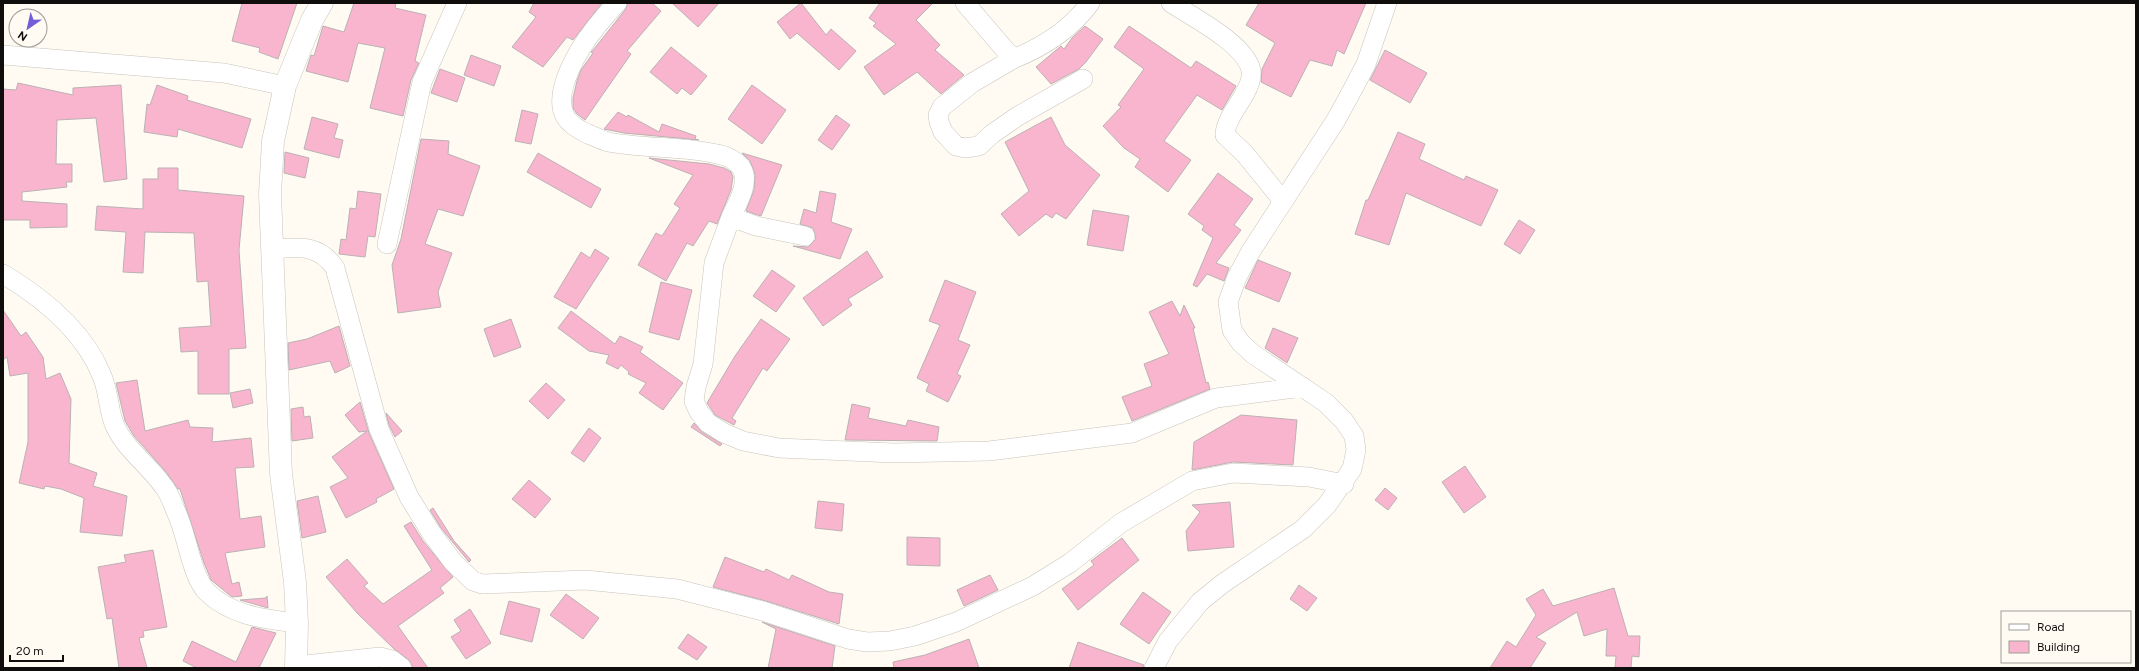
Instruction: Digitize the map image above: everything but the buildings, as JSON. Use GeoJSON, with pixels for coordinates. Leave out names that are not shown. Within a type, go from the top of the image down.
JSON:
{"type":"FeatureCollection","features":[{"type":"Feature","properties":{"kind":"street"},"geometry":{"type":"LineString","coordinates":[[322,3],[312,20],[286,86],[274,141],[270,194],[281,474],[295,582],[297,623],[296,667],[380,657],[392,660],[402,668]]}},
{"type":"Feature","properties":{"kind":"street"},"geometry":{"type":"LineString","coordinates":[[387,244],[422,82],[457,3]]}},
{"type":"Feature","properties":{"kind":"street"},"geometry":{"type":"LineString","coordinates":[[617,3],[593,30],[569,70],[560,102],[562,113],[569,122],[581,130],[606,141],[708,153],[726,157],[742,169],[744,177],[743,189],[730,217],[714,263],[704,357],[694,401],[699,412],[708,423],[724,433],[743,441],[779,448],[894,453],[989,451],[1132,433],[1216,398],[1303,387]]}},
{"type":"Feature","properties":{"kind":"street"},"geometry":{"type":"LineString","coordinates":[[965,3],[1013,59]]}},
{"type":"Feature","properties":{"kind":"street"},"geometry":{"type":"LineString","coordinates":[[1083,79],[1018,116],[992,134],[979,146],[965,148],[956,146],[943,132],[939,122],[938,115],[942,107],[972,83],[1013,59],[1049,42],[1083,13],[1090,3]]}},
{"type":"Feature","properties":{"kind":"street"},"geometry":{"type":"LineString","coordinates":[[1172,3],[1230,42],[1249,63],[1251,76],[1250,84],[1228,124],[1225,135],[1245,154],[1282,201]]}},
{"type":"Feature","properties":{"kind":"street"},"geometry":{"type":"LineString","coordinates":[[1154,668],[1168,642],[1200,602],[1222,584],[1303,529],[1327,505],[1344,484],[1352,469],[1356,450],[1354,436],[1344,421],[1326,402],[1253,354],[1241,342],[1232,330],[1228,302],[1237,277],[1282,201],[1336,120],[1357,81],[1371,49],[1387,3]]}},
{"type":"Feature","properties":{"kind":"street"},"geometry":{"type":"LineString","coordinates":[[3,55],[224,73],[286,86]]}},
{"type":"Feature","properties":{"kind":"street"},"geometry":{"type":"LineString","coordinates":[[730,217],[756,226],[805,236]]}},
{"type":"Feature","properties":{"kind":"street"},"geometry":{"type":"LineString","coordinates":[[272,249],[308,248],[322,253],[335,268],[378,429],[409,497],[432,534],[453,562],[473,581],[482,584],[585,580],[677,589],[762,611],[848,639],[867,642],[890,641],[915,636],[956,622],[1033,586],[1070,563],[1121,523],[1192,480],[1233,473],[1309,477],[1344,484]]}},
{"type":"Feature","properties":{"kind":"street"},"geometry":{"type":"LineString","coordinates":[[3,274],[27,288],[66,322],[87,348],[102,376],[115,425],[129,449],[165,487],[182,524],[198,580],[207,592],[229,608],[254,617],[297,623]]}}]}
